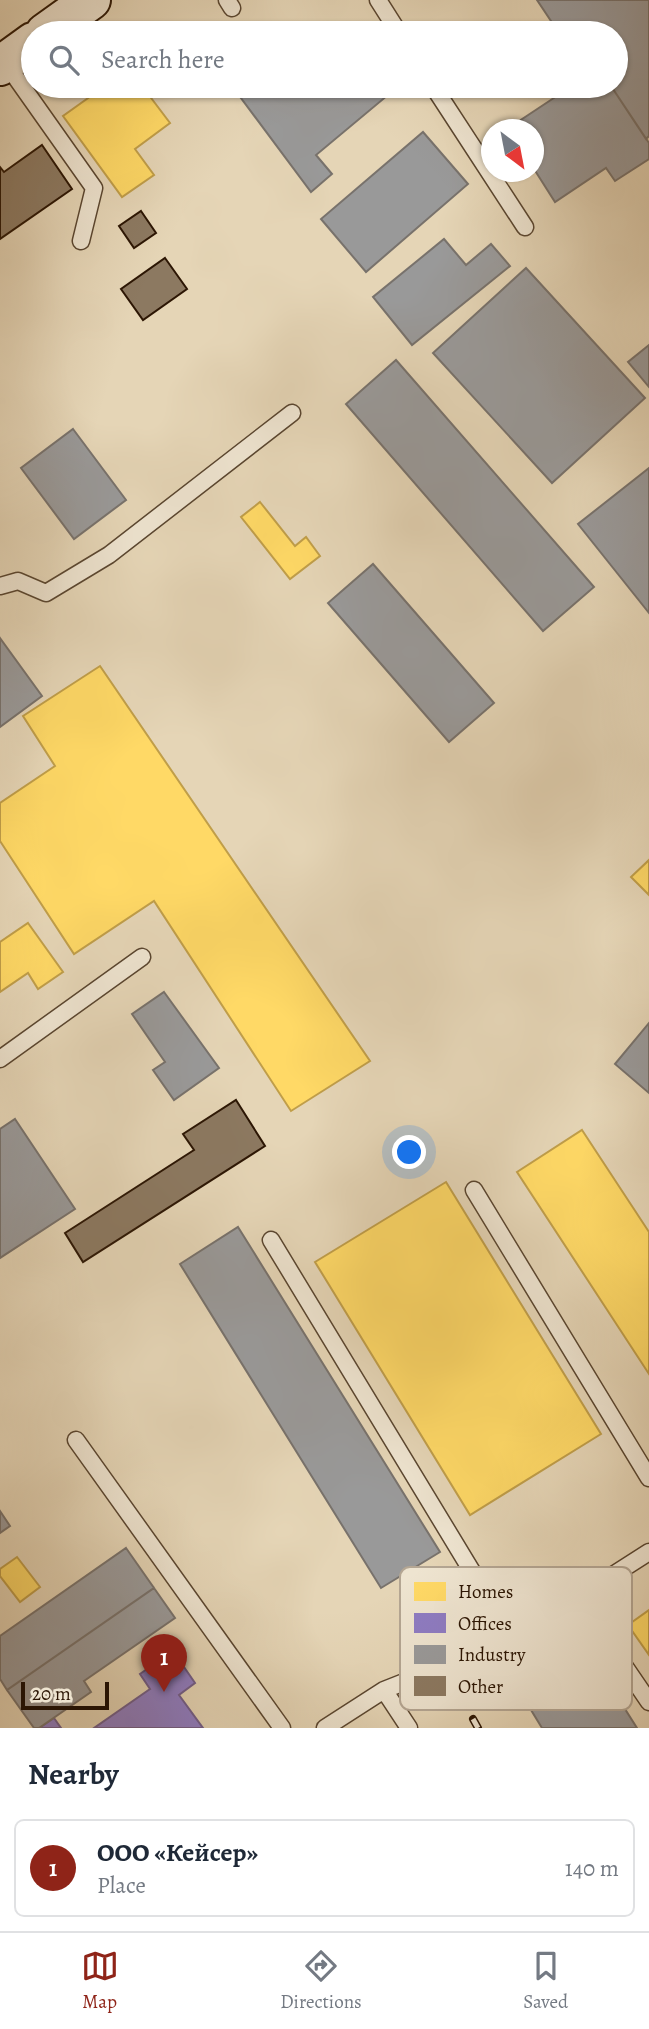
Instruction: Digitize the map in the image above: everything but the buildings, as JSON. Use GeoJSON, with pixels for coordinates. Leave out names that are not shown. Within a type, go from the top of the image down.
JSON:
{"type":"FeatureCollection","features":[{"type":"Feature","properties":{"kind":"street"},"geometry":{"type":"LineString","coordinates":[[62,21],[91,0]]}},
{"type":"Feature","properties":{"kind":"lane"},"geometry":{"type":"LineString","coordinates":[[378,0],[392,21]]}},
{"type":"Feature","properties":{"kind":"lane"},"geometry":{"type":"LineString","coordinates":[[38,98],[94,188],[81,241]]}},
{"type":"Feature","properties":{"kind":"lane"},"geometry":{"type":"LineString","coordinates":[[441,98],[525,227]]}},
{"type":"Feature","properties":{"kind":"lane"},"geometry":{"type":"LineString","coordinates":[[0,586],[18,581],[46,593],[109,555],[292,413]]}},
{"type":"Feature","properties":{"kind":"lane"},"geometry":{"type":"LineString","coordinates":[[0,1059],[142,957]]}},
{"type":"Feature","properties":{"kind":"lane"},"geometry":{"type":"LineString","coordinates":[[474,1190],[649,1478]]}},
{"type":"Feature","properties":{"kind":"lane"},"geometry":{"type":"LineString","coordinates":[[271,1240],[469,1567]]}},
{"type":"Feature","properties":{"kind":"lane"},"geometry":{"type":"LineString","coordinates":[[76,1440],[282,1728]]}},
{"type":"Feature","properties":{"kind":"lane"},"geometry":{"type":"LineString","coordinates":[[626,1567],[649,1552]]}},
{"type":"Feature","properties":{"kind":"lane"},"geometry":{"type":"LineString","coordinates":[[632,1677],[649,1702]]}},
{"type":"Feature","properties":{"kind":"lane"},"geometry":{"type":"LineString","coordinates":[[325,1728],[384,1690],[400,1684]]}},
{"type":"Feature","properties":{"kind":"lane"},"geometry":{"type":"LineString","coordinates":[[384,1690],[409,1728]]}},
{"type":"Feature","properties":{"kind":"railway"},"geometry":{"type":"LineString","coordinates":[[473,1719],[478,1728]]}},
{"type":"Feature","properties":{"kind":"place","name":"ООО «Кейсер»"},"geometry":{"type":"Point","coordinates":[164,1692]}}]}
